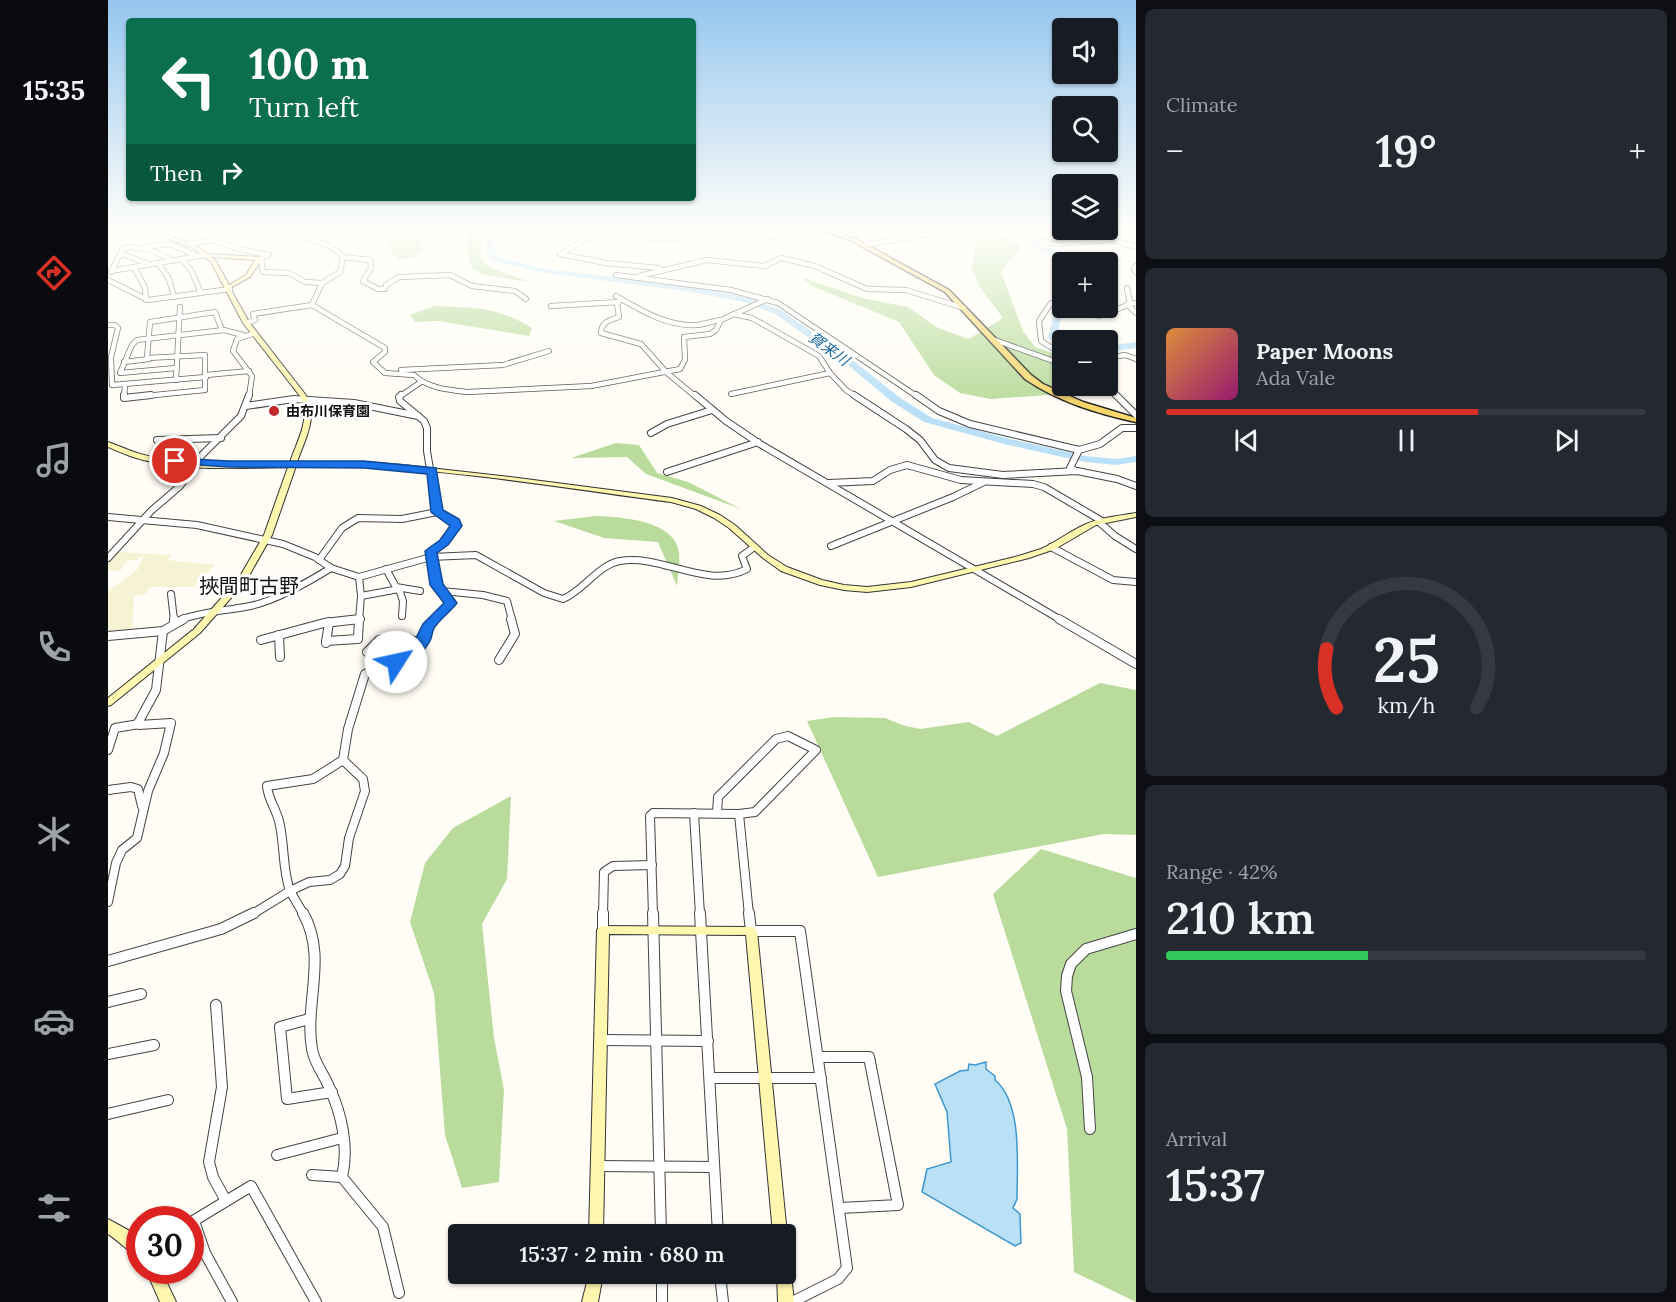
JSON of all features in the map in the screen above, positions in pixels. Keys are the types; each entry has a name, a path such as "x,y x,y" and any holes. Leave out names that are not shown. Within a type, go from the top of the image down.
{"main road":[{"path":"940,288 964,308 1028,377 1044,388 1081,406 1136,420"}],"street":[{"path":"108,703 159,664 216,611 243,579 266,540 309,418 307,402 246,323 229,288 146,300 124,288"},
{"path":"145,288 146,300"},
{"path":"171,288 174,297"},
{"path":"199,288 201,293"},
{"path":"312,305 320,288"},
{"path":"487,288 515,291 526,299"},
{"path":"712,288 768,299 801,317 947,415 970,424 1079,452"},
{"path":"864,288 906,290 964,308"},
{"path":"1127,288 1136,313"},
{"path":"616,296 656,316 698,325 721,321 768,299"},
{"path":"551,306 625,301"},
{"path":"617,303 619,317 606,322 600,332 606,336 641,344 666,372 712,410 758,442 1136,664"},
{"path":"1052,303 1039,321 1041,341 1052,348"},
{"path":"246,323 255,320 253,314 312,305 385,348 385,352 373,362 384,372 414,375 421,382 456,391 591,386 666,372 683,367 684,337 710,334 716,330 721,321"},
{"path":"176,380 180,307"},
{"path":"148,359 148,339 152,321 215,312 222,330"},
{"path":"734,314 752,318 815,353 823,360 830,373 852,394 894,420 920,440 935,460 949,468 1003,475 1077,471"},
{"path":"108,325 115,325 118,328 110,356 109,382 112,385 249,371"},
{"path":"176,368 120,373 136,341 222,330 230,330 243,336"},
{"path":"108,558 141,521 180,486 196,463 241,416 246,406 252,376 233,351 237,339 255,333"},
{"path":"992,339 1004,341 1052,361"},
{"path":"384,372 503,365 549,351"},
{"path":"124,362 205,355 206,376 205,390 126,398 123,397 125,385"},
{"path":"1118,356 1125,355 1136,358"},
{"path":"144,383 145,371"},
{"path":"730,394 830,373"},
{"path":"421,382 399,397 400,401 428,428 427,451 437,512"},
{"path":"1117,396 1123,405 1136,415"},
{"path":"246,406 294,399 307,402 347,403 418,416"},
{"path":"347,403 357,416"},
{"path":"651,433 667,424 712,410"},
{"path":"1136,428 1122,428 1100,444 1079,452 1070,465 1070,468 1077,471 1117,479 1136,486"},
{"path":"158,440 221,438"},
{"path":"667,472 758,442"},
{"path":"108,444 134,455 196,463 364,464 672,500 711,513 734,529 770,562 794,574 851,588 898,589 1052,547 1100,522 1136,514"},
{"path":"826,483 873,480 890,470 907,465 942,476 1033,484 1044,487 1100,522 1115,536 1136,549"},
{"path":"831,546 953,497 986,481"},
{"path":"319,560 342,528 358,518 402,519 437,512 454,522 456,526 444,543 433,549 431,557 437,585 450,603 428,627 422,643 410,656 365,674 348,729 343,760 313,779 267,786 268,796 279,821 284,873 290,891 313,938 313,993 309,1019 312,1052 332,1092 341,1122 346,1154 342,1177"},
{"path":"108,517 197,525 283,544 331,568 359,577 431,557 476,555 544,593 563,599 575,594 611,563 635,559 713,577 726,577 747,569 742,556 754,547"},
{"path":"1052,547 1113,580 1136,582"},
{"path":"108,636 163,631 174,623 195,614 261,603 310,581 331,568"},
{"path":"386,569 392,583 399,588 403,601 402,616"},
{"path":"329,622 326,643 358,639 361,596 359,577"},
{"path":"361,596 399,588 420,591"},
{"path":"442,591 483,595 507,601 515,634 499,660"},
{"path":"171,594 174,623"},
{"path":"261,640 329,622 360,619"},
{"path":"139,724 157,691 163,631"},
{"path":"279,635 280,657"},
{"path":"396,662 367,652 379,639 408,639 422,643"},
{"path":"108,750 116,728 139,724 171,723 164,753 143,809 136,838 122,850 116,863 108,902"},
{"path":"661,1224 650,816 653,813 739,814 755,812 816,750 788,736 776,739 718,797 717,813"},
{"path":"108,961 221,929 253,914 309,882 330,880 340,874 345,866 349,838 362,805 365,790 363,780 343,760"},
{"path":"108,790 131,787 138,789 143,809"},
{"path":"694,813 717,1224"},
{"path":"739,814 779,1224"},
{"path":"596,1224 603,872 613,866 652,865"},
{"path":"603,930 800,931 840,1208 846,1268 838,1279 792,1302"},
{"path":"1090,1129 1092,1114 1088,1079 1066,992 1065,977 1069,963 1081,951 1136,934"},
{"path":"108,1002 141,994"},
{"path":"216,1005 222,1087 209,1162 213,1177 226,1201"},
{"path":"309,1019 280,1027 287,1099 332,1092"},
{"path":"601,1040 708,1041"},
{"path":"108,1054 154,1046"},
{"path":"818,1057 869,1057 898,1205 840,1208"},
{"path":"710,1078 821,1078"},
{"path":"108,1114 168,1100"},
{"path":"277,1155 342,1138"},
{"path":"598,1166 713,1167"},
{"path":"312,1175 342,1177 383,1227 399,1293"},
{"path":"204,1215 251,1186 316,1302"},
{"path":"108,1226 126,1238"},
{"path":"204,1251 232,1302"},
{"path":"160,1284 168,1302"},
{"path":"590,1302 594,1284"},
{"path":"662,1284 662,1302"},
{"path":"721,1284 723,1302"},
{"path":"785,1284 786,1302"}],"shaded area":[{"path":"117,552 171,555 168,560 215,565 194,587 149,587 146,594 134,596 132,634 108,636 108,591 137,570 144,554 137,560 128,560 120,571 108,570 108,560"}],"green space":[{"path":"816,288 832,288 862,298 908,307 938,328 969,339 1003,318 980,288 1007,288 1023,331 1035,347 1052,353 1052,395 991,399 960,393 934,375 899,322"},
{"path":"435,306 474,308 496,312 532,328 529,336 438,321 415,322 410,315"},
{"path":"616,443 639,445 657,473 688,482 741,509 646,474 627,457 571,458"},
{"path":"596,516 645,522 668,533 676,542 679,553 677,586 658,542 604,538 554,521"},
{"path":"1100,683 1136,690 1136,835 1104,834 878,877 807,721 834,717 885,718 920,729 969,722 997,736"},
{"path":"511,796 507,879 482,924 494,1038 504,1090 499,1182 462,1188 445,1135 434,993 410,922 425,863 453,828"},
{"path":"1041,849 1136,878 1136,1302 1074,1272 1067,1129 993,894"}],"water":[{"path":"986,1062 986,1069 995,1076 995,1080 1004,1090 1010,1104 1017,1136 1017,1199 1013,1208 1020,1214 1021,1243 1015,1246 922,1192 927,1169 951,1162 947,1112 935,1084 960,1071 968,1070 969,1064"}],"waterway":[{"name":"賀来川","path":"682,288 746,300 778,312 852,364 895,399 928,420 1008,442 1085,459 1116,462 1136,459"},
{"path":"1056,330 1057,318"},
{"path":"1118,347 1136,345"}],"place":[{"name":"由布川保育園","path":"274,411"}],"district":[{"name":"挾間町古野","path":"249,586"}],"route":[{"path":"175,461 228,464 364,464 432,471 437,512 454,522 456,526 444,543 431,551 435,580 450,603 428,627 423,641 416,650 407,658 396,662"}]}
